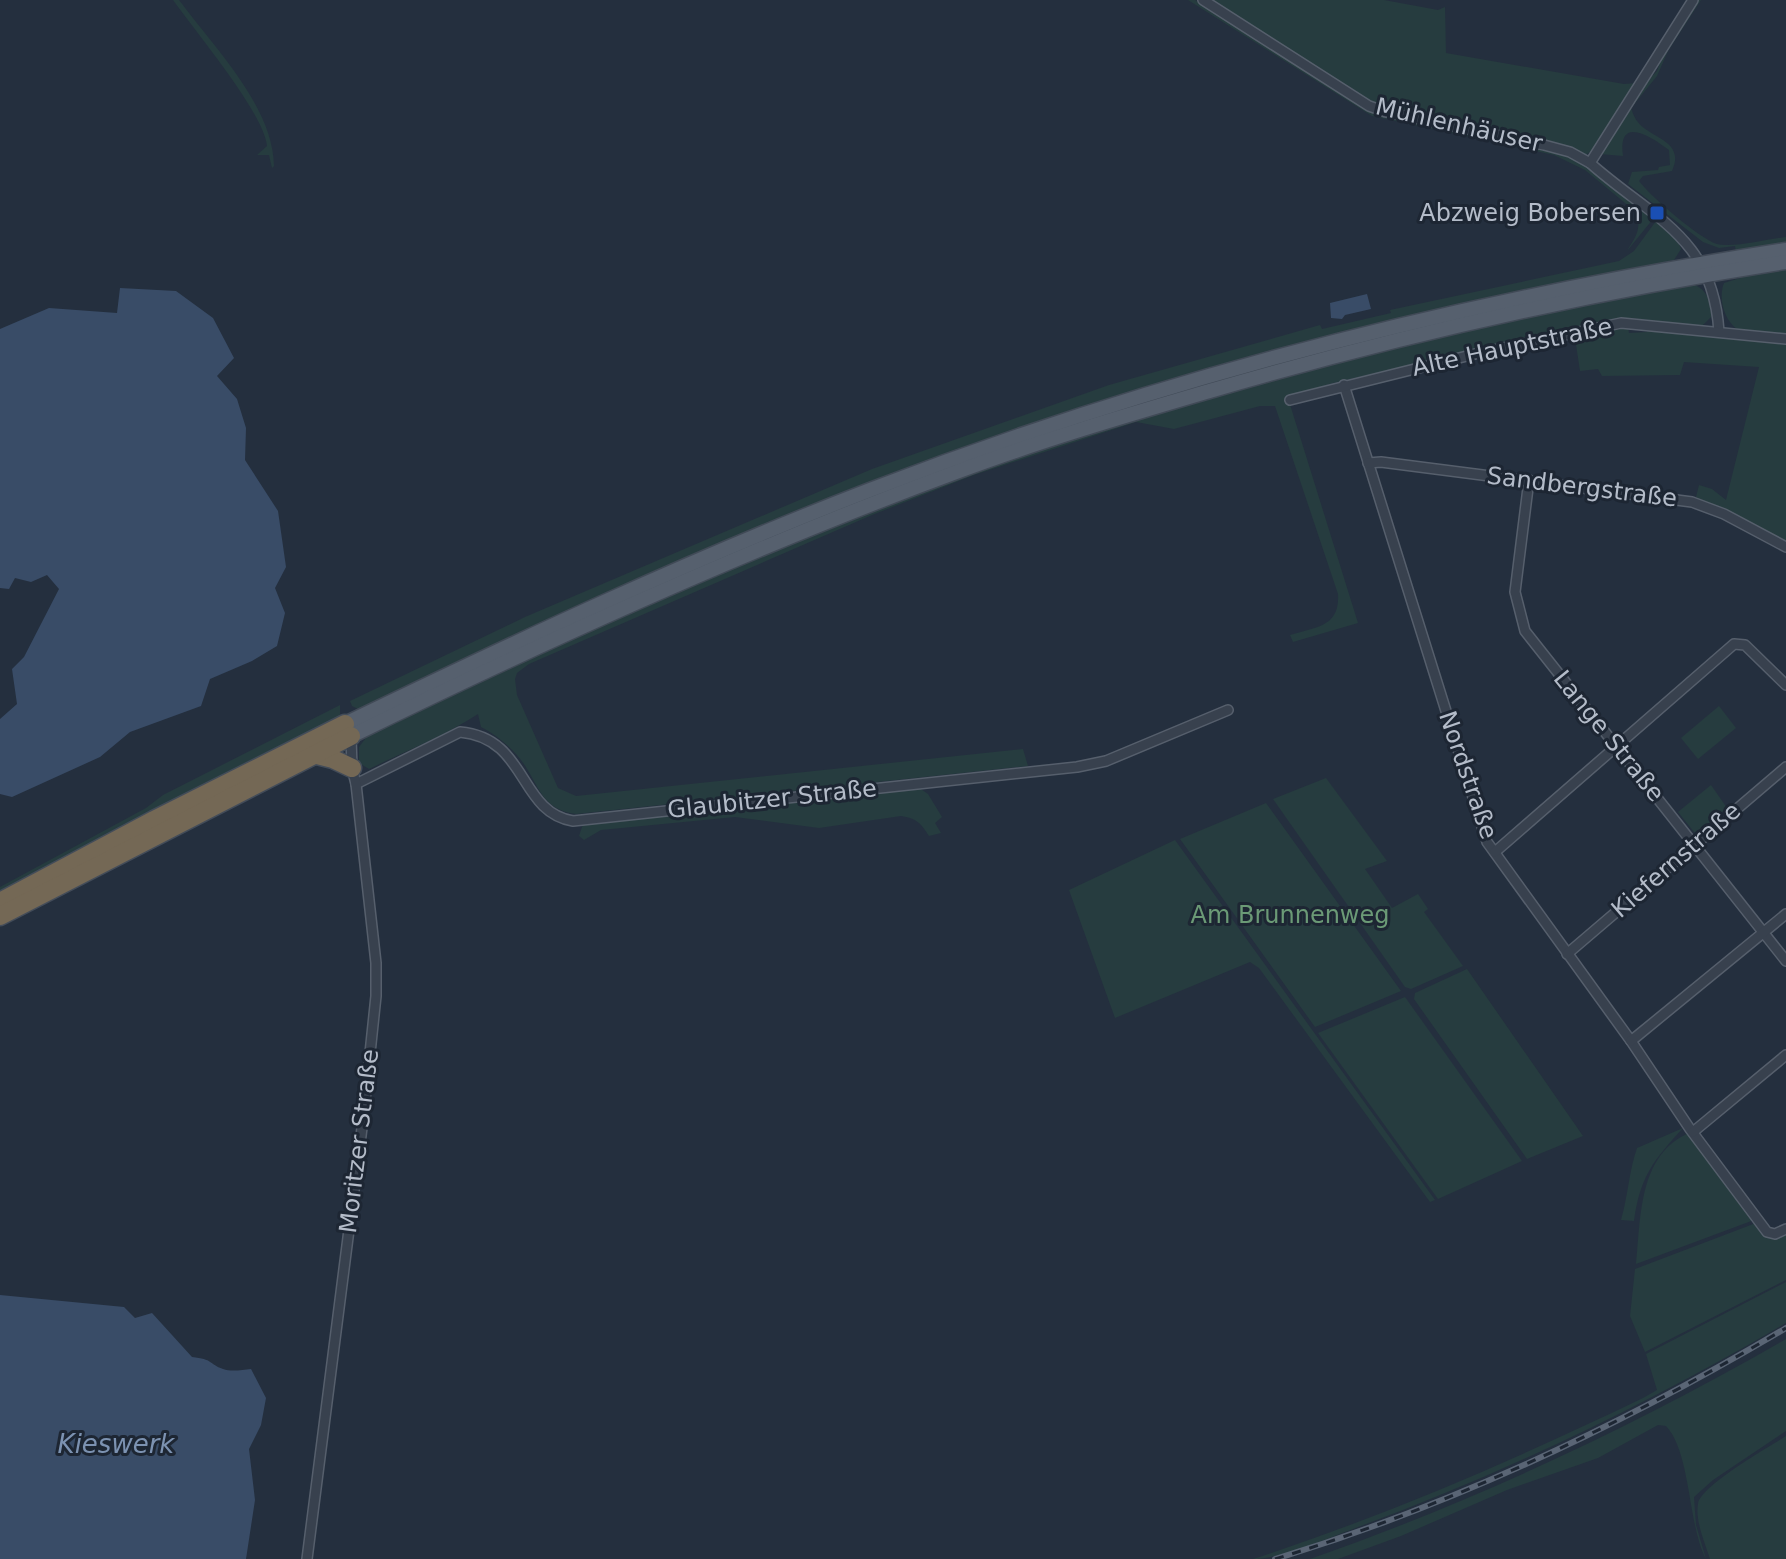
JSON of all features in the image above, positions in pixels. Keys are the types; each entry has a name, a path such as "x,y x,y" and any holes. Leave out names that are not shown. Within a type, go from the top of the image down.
{"highway":[{"path":"0,916 313,754 348,730"},
{"path":"0,902 168,813 348,730"},
{"path":"313,754 333,759 354,776"}],"main road":[{"path":"348,730 691,578 962,470 1113,419 1347,351 1786,250"},
{"path":"1705,269 1786,262"}],"street":[{"name":"Mühlenhäuser","path":"1203,0 1378,109 1570,152 1590,163 1684,239 1705,269"},
{"path":"1590,163 1693,0"},
{"path":"1705,269 1719,332"},
{"name":"Alte Hauptstraße","path":"1290,400 1611,324 1641,324 1786,339"},
{"name":"Nordstraße","path":"1344,385 1487,842 1693,1132 1771,1234 1786,1229"},
{"name":"Sandbergstraße","path":"1368,463 1381,462 1692,502 1724,514 1786,547"},
{"name":"Lange Straße","path":"1529,480 1515,592 1525,631 1786,961"},
{"path":"1495,852 1731,646 1737,643 1745,645 1786,685"},
{"name":"Glaubitzer Straße","path":"354,776 460,732 472,733 487,738 511,757 549,814 573,821 1077,767 1106,761 1228,710"},
{"name":"Moritzer Straße","path":"307,1559 376,996 376,963 348,730"},
{"name":"Kiefernstraße","path":"1567,954 1786,767"},
{"path":"1631,1041 1786,914"},
{"path":"1693,1132 1786,1055"}],"green space":[{"path":"173,0 179,0 253,100 271,144 272,168 269,155 257,155 267,146 254,113"},
{"path":"1188,0 1195,0 1359,105 1568,156 1653,219 1627,251 1638,228 1636,212 1585,170 1554,155 1372,116"},
{"path":"1210,0 1384,0 1438,10 1445,7 1446,53 1624,84 1637,83 1592,151 1585,155 1554,143 1369,101"},
{"path":"1697,0 1701,0 1668,51 1657,76 1631,108 1643,127 1671,146 1675,161 1672,171 1643,176 1639,181 1676,216 1717,244 1742,244 1786,237 1786,244 1736,251 1735,246 1719,248 1703,242 1628,184 1632,172 1658,170 1670,165 1669,150 1645,135 1630,132 1625,136 1623,156 1599,154 1646,82 1657,71 1663,54"},
{"path":"1656,221 1677,239 1681,249 1674,260 1426,312 1285,348 360,710 350,701 525,617 872,469 1109,385 1320,325 1322,329 1391,313 1390,310 1619,261 1634,251"},
{"path":"1786,268 1786,335 1737,329 1723,308 1724,283 1741,275"},
{"path":"1691,284 1701,288 1709,301 1711,317 1702,326 1631,318 1601,321 1333,383 1288,398 1358,623 1293,642 1290,635 1331,619 1338,605 1338,594 1275,406 1260,406 1174,429 1136,422 974,475 872,515 529,664 517,673 515,679 517,695 558,788 576,796 1023,749 1028,766 576,814 553,806 546,799 516,754 481,727 478,714 369,769 359,763 359,747 368,735 521,661 777,547 989,465 1148,413 1479,325"},
{"path":"1628,327 1629,333 1647,332 1648,329 1786,344 1786,542 1696,497 1699,485 1712,489 1726,500 1759,367 1684,362 1680,375 1602,376 1598,369 1580,371 1575,338"},
{"path":"340,705 336,723 0,896 0,887 146,808 163,795"},
{"path":"1719,706 1736,728 1698,759 1681,738"},
{"name":"Am Brunnenweg","path":"1326,778 1387,861 1365,869 1392,908 1418,894 1428,909 1424,912 1463,966 1411,989 1405,987 1273,799"},
{"path":"1711,785 1727,808 1699,833 1694,832 1678,812"},
{"path":"918,787 928,794 942,817 935,823 941,833 929,836 918,822 901,816 819,828 735,817 601,830 584,840 579,836 583,824"},
{"name":"Am Brunnenweg","path":"1266,803 1401,991 1315,1027 1180,839"},
{"path":"1175,840 1435,1200 1430,1202 1259,968 1250,962 1115,1018 1069,890"},
{"name":"Am Brunnenweg","path":"1467,969 1583,1136 1527,1159 1414,999 1415,993"},
{"name":"Am Brunnenweg","path":"1405,997 1522,1161 1438,1199 1318,1033"},
{"path":"1683,1128 1644,1180 1634,1221 1621,1220 1637,1148"},
{"path":"1689,1133 1754,1220 1636,1264 1642,1208 1651,1172 1672,1143"},
{"path":"1756,1223 1769,1237 1786,1233 1786,1280 1645,1352 1630,1316 1635,1269"},
{"path":"1786,1282 1786,1323 1682,1381 1576,1435 1468,1484 1306,1547 1253,1559 1451,1485 1643,1398 1657,1390 1646,1354"},
{"path":"1786,1339 1786,1431 1713,1480 1694,1497 1696,1525 1706,1559 1700,1545 1680,1453 1666,1426 1658,1425 1598,1458 1507,1490 1401,1536 1338,1559 1310,1559 1433,1512 1553,1460 1671,1402"},
{"path":"1786,1436 1786,1559 1710,1559 1698,1518 1698,1504 1702,1496 1722,1477"}],"water":[{"path":"120,288 176,291 213,318 234,358 217,376 237,399 246,428 245,460 278,511 286,567 275,588 285,613 277,646 252,661 210,679 201,706 130,732 100,757 12,797 0,794 0,719 17,704 12,669 24,657 59,589 47,575 31,582 15,578 9,589 0,588 0,329 49,308 117,313"},
{"path":"1367,294 1371,309 1345,315 1342,319 1331,318 1330,303"},
{"name":"Kieswerk","path":"0,1295 124,1307 135,1318 152,1313 192,1357 207,1360 226,1370 251,1369 266,1398 261,1425 249,1449 255,1500 246,1559 0,1559"}],"railway":[{"path":"1275,1559 1407,1513 1537,1459 1664,1397 1786,1328"}],"place":[{"name":"Abzweig Bobersen","path":"1657,213"}]}
